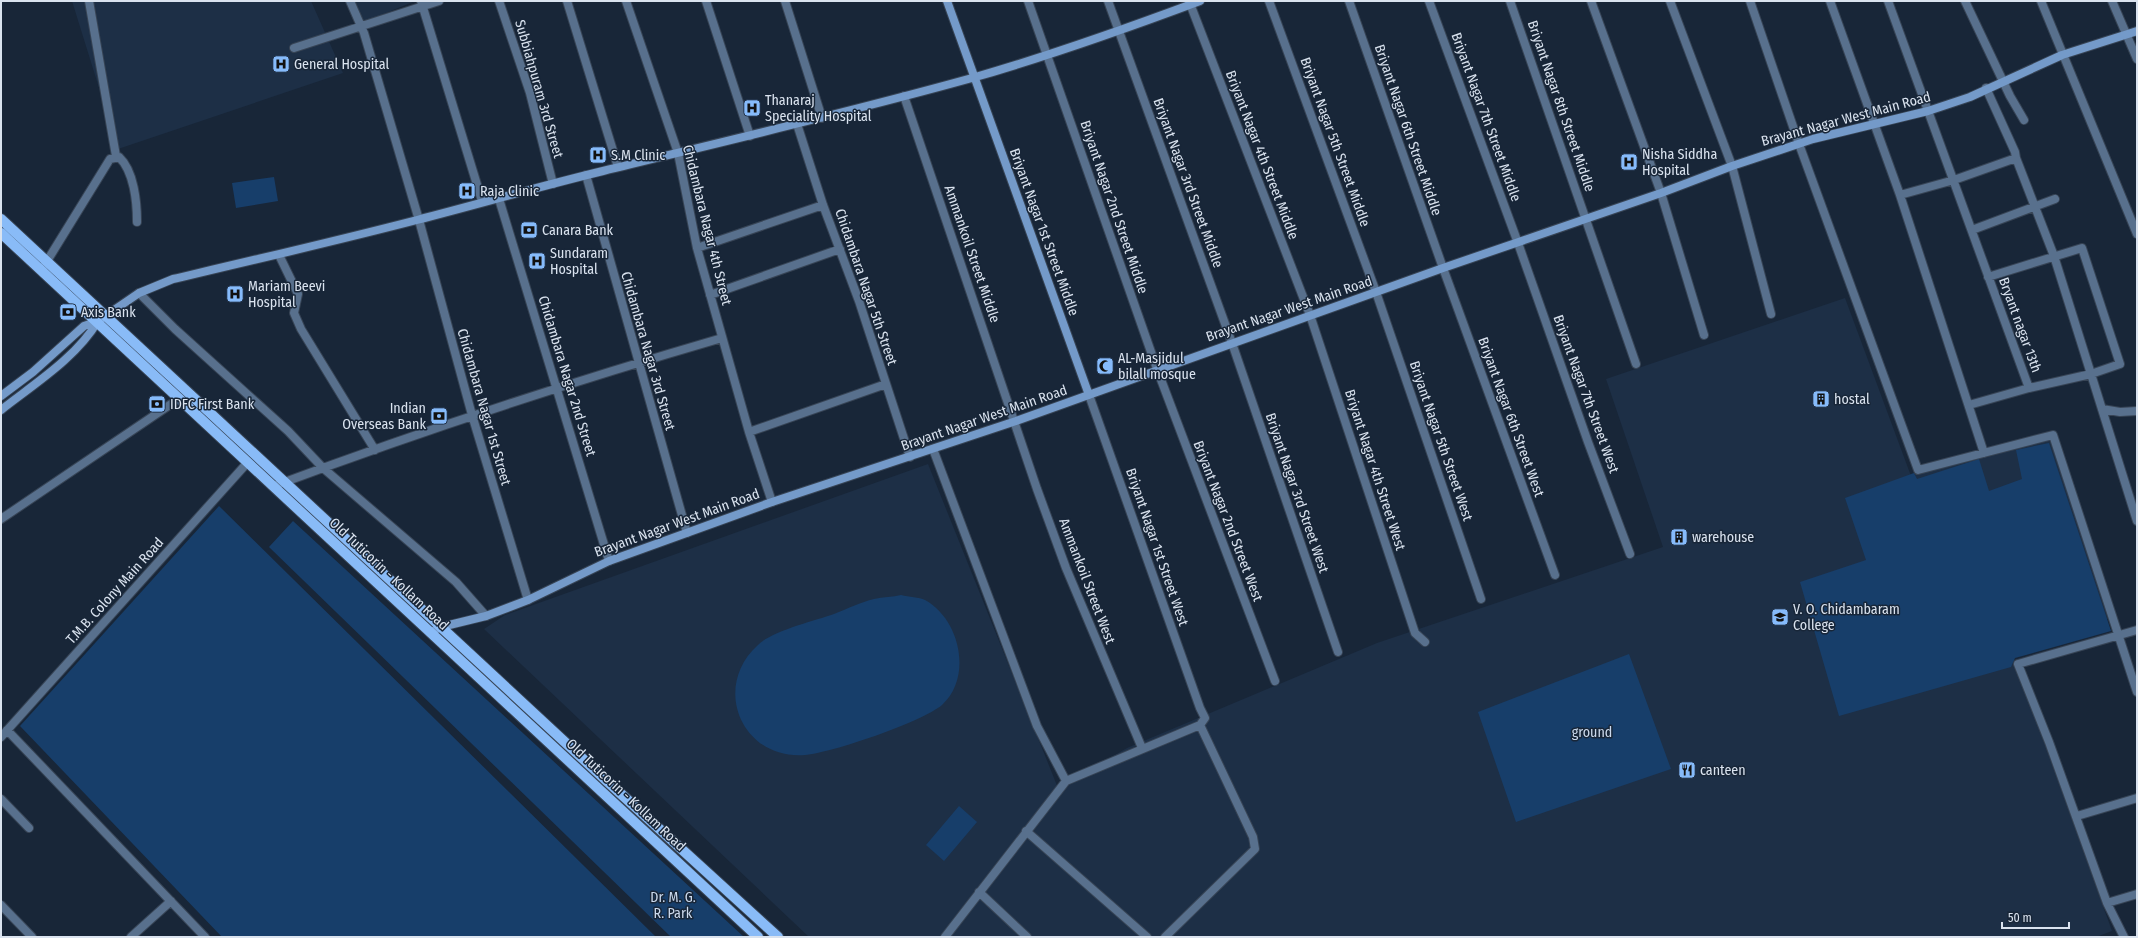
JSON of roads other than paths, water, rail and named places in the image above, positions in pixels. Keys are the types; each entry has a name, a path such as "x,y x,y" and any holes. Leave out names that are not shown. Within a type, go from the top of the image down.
{"main road":[{"path":"1,219 44,265"},
{"name":"Old Tuticorin - Kollam Road","path":"1,233 44,265 102,318 180,398 758,937"},
{"path":"102,318 286,482 441,627 778,937"}],"street":[{"path":"89,1 116,156 119,157 125,165 132,182 137,198 137,222"},
{"name":"Chidambara Nagar 1st Street","path":"350,1 361,26 419,220 472,415 528,600"},
{"path":"294,48 361,26 422,3 439,1"},
{"name":"Subbiahpuram 3rd Street","path":"499,1 530,93 553,184"},
{"path":"567,1 618,167"},
{"name":"Chidambara Nagar 4th Street","path":"626,1 678,153 697,248 749,432 772,502"},
{"path":"706,1 750,136"},
{"path":"785,1 822,118"},
{"name":"Briyant Nagar 1st Street Middle","path":"947,1 1089,395"},
{"name":"Briyant Nagar 2nd Street Middle","path":"1028,1 1157,369"},
{"name":"Briyant Nagar 3rd Street Middle","path":"1108,1 1232,343"},
{"path":"1,396 33,372 84,326 102,318 139,293 173,279 279,255 419,220 482,201 498,199 586,175 750,136 904,96 974,77 1119,31 1189,3 1200,1"},
{"name":"Briyant Nagar 5th Street Middle","path":"1269,1 1376,292"},
{"name":"Briyant Nagar 6th Street Middle","path":"1349,1 1443,268"},
{"name":"Briyant Nagar 7th Street Middle","path":"1429,1 1518,243"},
{"name":"Briyant Nagar 8th Street Middle","path":"1510,1 1636,364"},
{"path":"1591,1 1661,193 1704,335"},
{"path":"1670,1 1732,166 1771,314"},
{"path":"1750,1 1799,144 1918,470 2053,435 2137,692"},
{"path":"1830,1 1900,195 1984,453"},
{"name":"Bryant nagar 13th","path":"1888,1 2029,388 2092,374 2120,364 2082,248 2054,256"},
{"path":"1965,1 2010,96 2024,120"},
{"path":"2041,1 2137,234"},
{"path":"2112,1 2137,59"},
{"path":"422,3 482,201"},
{"name":"Briyant Nagar 4th Street Middle","path":"1189,3 1310,316"},
{"name":"Brayant Nagar West Main Road","path":"431,632 441,627 486,616 528,600 609,561 772,502 1016,421 1157,369 1661,193 1732,166 1799,144 1928,111 1970,97 1986,88 2004,82 2062,55 2137,31"},
{"path":"1986,88 2015,152 2054,256 2137,521"},
{"name":"Ammankoil Street Middle","path":"904,96 1016,421"},
{"name":"Chidambara Nagar 5th Street","path":"797,124 910,457"},
{"path":"44,265 98,175 110,159 116,156"},
{"path":"1900,195 1954,180 2016,158"},
{"name":"Chidambara Nagar 3rd Street","path":"586,175 687,533"},
{"name":"Chidambara Nagar 2nd Street","path":"498,199 609,561"},
{"path":"1972,230 2055,200"},
{"path":"697,248 824,205"},
{"name":"Briyant Nagar 7th Street West","path":"1518,243 1588,442 1630,554"},
{"path":"710,295 840,249"},
{"path":"279,255 298,294 294,313 301,328 375,450"},
{"path":"1988,276 2054,256"},
{"name":"Briyant Nagar 6th Street West","path":"1443,268 1556,575"},
{"name":"Briyant Nagar 5th Street West","path":"1376,292 1481,599"},
{"path":"139,293 175,329 288,431 323,468 456,582 486,616"},
{"name":"Briyant Nagar 4th Street West","path":"1310,316 1415,633 1425,642"},
{"path":"1,410 67,357 89,335 102,318"},
{"path":"274,486 472,415 722,338"},
{"name":"Briyant Nagar 3rd Street West","path":"1232,343 1338,652"},
{"name":"Briyant Nagar 2nd Street West","path":"1157,369 1275,681"},
{"path":"749,432 886,384"},
{"path":"1969,405 2029,388"},
{"name":"Briyant Nagar 1st Street West","path":"1089,395 1200,708 1205,718 1200,725"},
{"path":"1,519 180,398"},
{"path":"2102,409 2120,412 2137,411"},
{"name":"Ammankoil Street West","path":"1016,421 1037,488 1066,568 1142,748"},
{"path":"933,449 1037,726 1066,781"},
{"name":"T.M.B. Colony Main Road","path":"1,737 248,462"},
{"path":"2124,937 2107,903 2077,816 2018,664 2137,630"},
{"path":"945,937 1066,781 1200,725 1253,837 1255,849 1165,937"},
{"path":"7,730 205,937"},
{"path":"2077,816 2137,798"},
{"path":"1,799 29,828"},
{"path":"1026,831 1147,937"},
{"path":"979,892 1027,937"},
{"path":"2107,903 2137,894"},
{"path":"131,937 172,902"},
{"path":"1,905 32,937"}],"place":[{"name":"General Hospital","path":"281,64"},
{"name":"Thanaraj Speciality Hospital","path":"752,108"},
{"name":"S.M Clinic","path":"598,155"},
{"name":"Nisha Siddha Hospital","path":"1629,162"},
{"name":"Raja Clinic","path":"467,191"},
{"name":"Canara Bank","path":"529,230"},
{"name":"Sundaram Hospital","path":"537,261"},
{"name":"Mariam Beevi Hospital","path":"235,294"},
{"name":"Axis Bank","path":"68,312"},
{"name":"AL-Masjidul bilall mosque","path":"1105,366"},
{"name":"hostal","path":"1821,399"},
{"name":"IDFC First Bank","path":"157,404"},
{"name":"Indian Overseas Bank","path":"439,416"},
{"name":"warehouse","path":"1679,537"},
{"name":"V. O. Chidambaram College","path":"1780,617"},
{"name":"canteen","path":"1687,770"}],"park label":[{"name":"ground","path":"1592,732"},
{"name":"Dr. M. G. R. Park","path":"673,906"}]}
